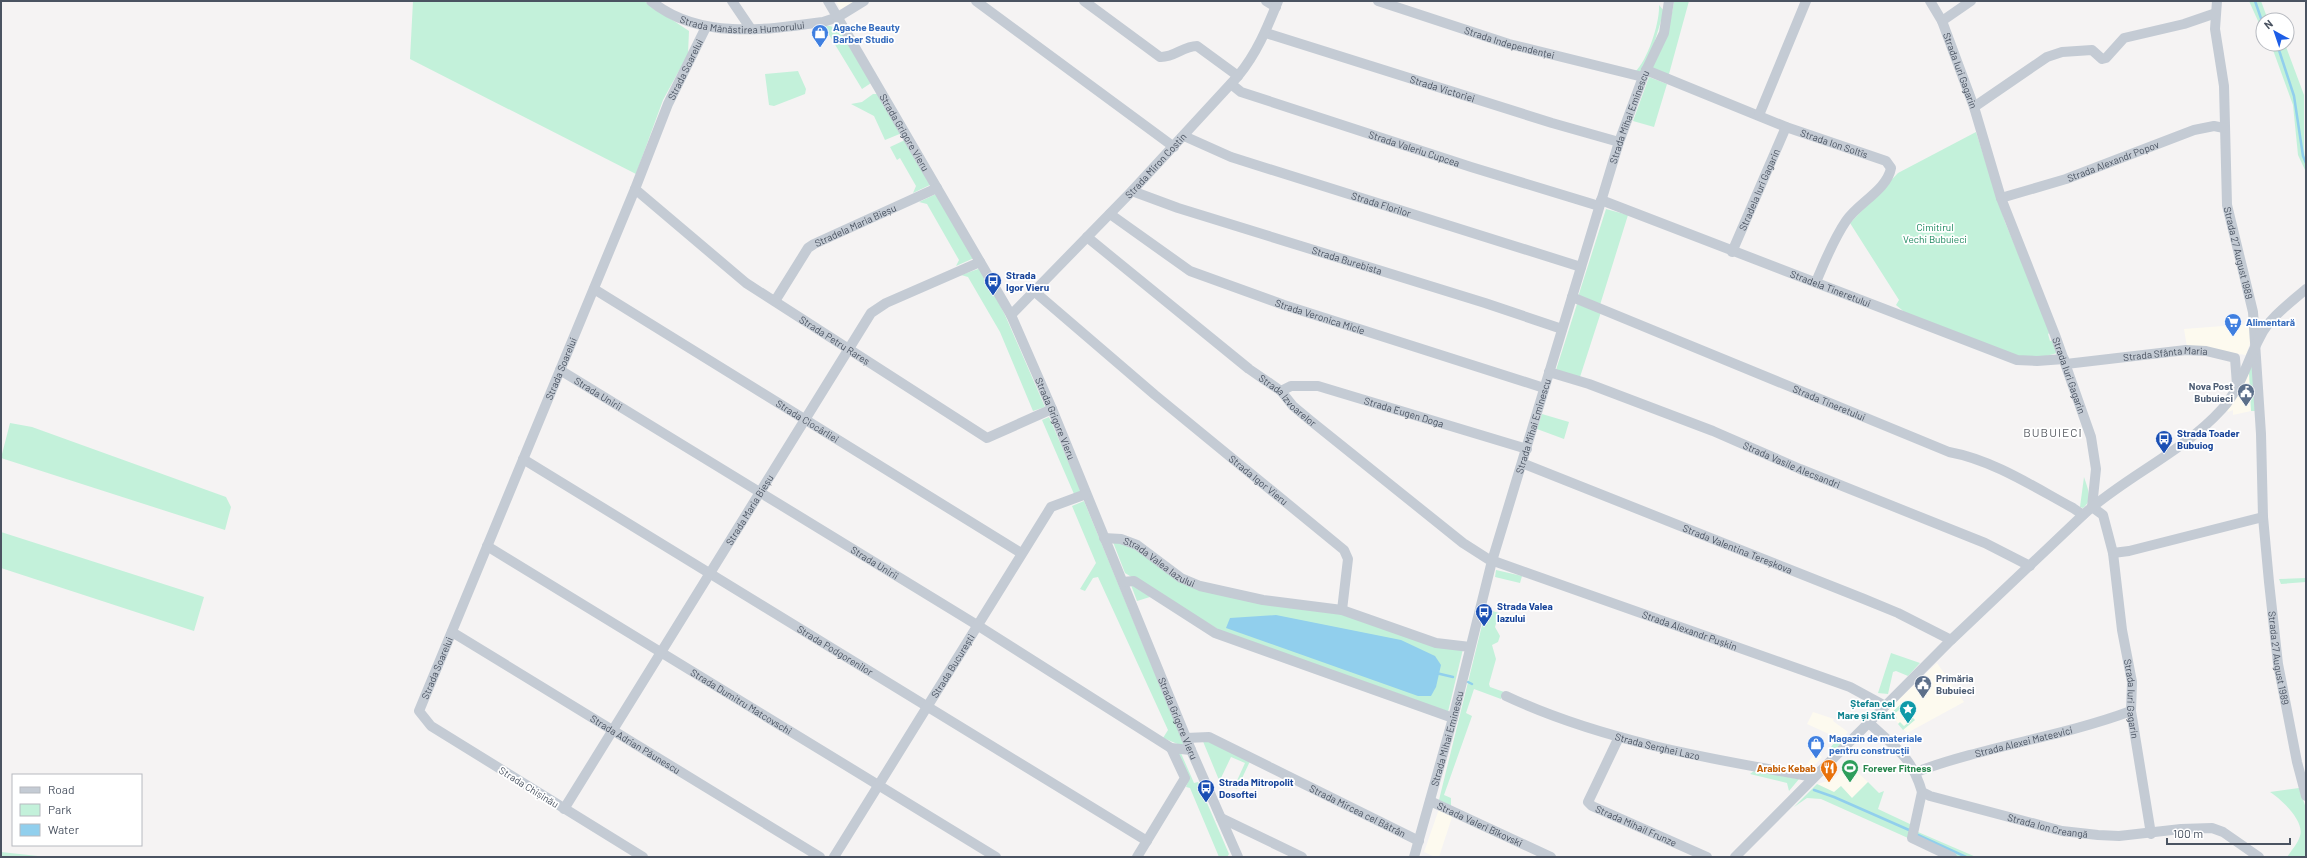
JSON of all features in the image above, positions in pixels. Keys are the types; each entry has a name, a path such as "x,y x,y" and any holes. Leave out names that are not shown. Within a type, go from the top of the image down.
{"street":[{"name":"Strada Mănăstirea Humorului","path":"651,1 672,14 706,27 726,30 810,24 838,17 864,1"},
{"path":"732,1 751,29"},
{"name":"Strada Grigore Vieru","path":"828,1 1011,315 1052,409 1186,738 1221,818 1234,855"},
{"path":"976,1 1174,147"},
{"name":"Strada Valeriu Cupcea","path":"1084,1 1160,57 1168,58 1189,46 1197,46 1235,80 1241,92 1334,123 1600,203"},
{"path":"1266,1 1277,4"},
{"name":"Strada Independenței","path":"1378,1 1509,44 1644,74"},
{"name":"Strada Mihai Eminescu","path":"1414,857 1453,718 1492,561 1619,142 1644,74 1664,33 1668,1"},
{"path":"1759,115 1806,1"},
{"name":"Strada Iuri Gagarin","path":"1930,1 1942,21 1974,107 2001,198 2065,362 2091,437 2096,469 2095,492 2092,507 2103,515 2113,553 2122,630 2132,682 2131,711 2150,834"},
{"path":"1942,21 1971,1"},
{"name":"Strada 27 August 1989","path":"2216,1 2215,29 2224,86 2224,128 2228,205 2250,293 2253,312 2258,373 2263,517 2278,664 2296,762 2306,796"},
{"name":"Strada Miron Costin","path":"1011,315 1035,292 1174,147 1235,80 1252,60 1266,34 1277,4"},
{"path":"1974,107 2047,57 2062,52 2092,50 2102,59 2106,58 2124,38 2184,24 2216,13"},
{"name":"Strada Soarelui","path":"419,711 594,289 668,104 706,27"},
{"name":"Strada Victoriei","path":"1266,34 1552,124 1619,142"},
{"name":"Strada Ion Soltîs","path":"1644,74 1759,115 1786,127 1869,154 1886,162 1890,168 1890,174 1847,220 1830,249 1816,282"},
{"name":"Strada Alexandr Popov","path":"2001,198 2066,179 2194,130 2214,126 2224,128"},
{"name":"Stradela Iuri Gagarin","path":"1732,252 1786,127"},
{"name":"Strada Florilor","path":"1184,136 1232,157 1580,267"},
{"name":"Stradela Maria Bieșu","path":"775,301 808,248 937,188"},
{"name":"Strada Petru Rareș","path":"635,189 746,283 848,347 987,438 1052,409"},
{"name":"Strada Burebista","path":"1132,191 1178,208 1485,302 1562,328"},
{"name":"Stradela Tineretului","path":"1600,203 1816,282 2018,360 2065,362"},
{"name":"Strada Veronica Micle","path":"1110,214 1190,271 1298,309 1544,388"},
{"name":"Strada Izvoarelor","path":"1087,237 1249,369 1281,391 1293,406 1463,543 1492,561"},
{"name":"Strada Maria Bieșu","path":"564,809 848,347 876,308 980,262"},
{"name":"Strada Ciocârliei","path":"594,289 1021,553"},
{"path":"1741,855 1814,777 1951,640 2083,515 2092,507 2185,442 2222,409 2237,387 2260,336 2270,323 2306,289"},
{"name":"Strada Igor Vieru","path":"1035,292 1155,395 1344,550 1348,559 1342,610"},
{"name":"Strada Tineretului","path":"1572,297 1949,452 1966,455 1987,464 2073,508 2083,515"},
{"name":"Strada Sfânta Maria","path":"2065,362 2186,350 2206,351 2235,358 2237,387"},
{"name":"Strada Unirii","path":"560,370 977,625 1171,748 1191,750"},
{"name":"Strada Vasile Alecsandri","path":"1549,372 1589,384 1713,431 1800,469 1984,543 2030,566"},
{"name":"Strada Eugen Doga","path":"1281,391 1291,386 1318,386 1527,449"},
{"name":"Strada Podgorenilor","path":"523,459 1147,841"},
{"name":"Strada Valentina Tereșkova","path":"1522,463 1695,530 1871,602 1951,640"},
{"name":"Strada București","path":"834,857 1050,506 1086,494"},
{"path":"2113,553 2129,551 2263,517"},
{"name":"Strada Valea Iazului","path":"1104,538 1121,539 1137,545 1181,578 1200,586 1262,600 1342,610 1436,643 1470,647"},
{"name":"Strada Dumitru Matcovschi","path":"487,546 996,857"},
{"name":"Strada Alexandr Pușkin","path":"1492,561 1850,687 1886,706"},
{"path":"1123,582 1134,581 1216,633 1453,718"},
{"name":"Strada Adrian Păunescu","path":"452,632 820,857"},
{"name":"Strada Serghei Lazo","path":"1506,696 1556,718 1619,737 1749,766 1814,777"},
{"name":"Strada Chișinău","path":"419,711 431,726 643,857"},
{"name":"Strada Alexei Mateevici","path":"1916,772 1966,757 2094,725 2131,711"},
{"path":"1869,723 1904,755 1916,772 1922,792 1912,838 1952,857"},
{"name":"Strada Mircea cel Bătrân","path":"1186,738 1209,737 1419,841"},
{"name":"Strada Mihail Frunze","path":"1619,737 1588,802 1592,806 1707,857"},
{"path":"1137,857 1185,778 1171,748"},
{"name":"Strada Ion Creangă","path":"1922,792 1930,796 2062,831 2119,836 2212,828 2223,832 2258,857"},
{"name":"Strada Valeri Bîkovski","path":"1430,801 1550,857"},
{"path":"1221,818 1302,857"}],"shaded area":[{"path":"836,1 857,1 841,10"},
{"path":"2249,324 2250,343 2246,355 2187,347 2184,329"},
{"path":"2249,372 2251,411 2233,415 2233,410 2228,412 2227,408"},
{"path":"1937,663 1964,702 1907,733 1887,711"},
{"path":"1813,712 1834,719 1833,721 1848,732 1842,740 1807,724"},
{"path":"1816,752 1822,757 1812,768 1804,768"},
{"path":"1848,764 1868,782 1852,798 1841,786 1834,792 1817,784 1832,780"},
{"path":"1439,809 1453,814 1439,857 1435,857 1424,852"}],"green space":[{"path":"413,1 644,1 689,31 688,54 663,100 636,174 410,59"},
{"path":"1674,1 1689,1 1669,74 1672,79 1651,67 1666,35 1671,19"},
{"path":"2249,1 2261,1 2265,12 2255,12 2255,14"},
{"path":"1659,5 1664,11 1653,47 1641,71 1635,72 1649,50 1658,21"},
{"path":"815,26 830,26 839,29 871,83 862,89 828,33 816,29"},
{"path":"2274,52 2288,52 2304,95 2304,149 2306,172 2298,155 2293,105"},
{"path":"798,71 806,89 805,94 774,106 769,105 765,74"},
{"path":"1649,77 1667,84 1654,127 1633,121"},
{"path":"873,94 879,94 902,133 885,140 874,116 851,104 862,102"},
{"name":"Cimitirul Vechi Bubuieci","path":"1976,132 2005,222 2051,332 2048,334 2050,341 2054,340 2057,353 2036,359 2020,358 1909,316 1896,305 1899,300 1850,223 1898,173"},
{"path":"905,140 930,185 913,193 916,186 900,158 897,160 890,147"},
{"path":"936,194 974,258 956,266 959,260 927,204 919,202"},
{"path":"1606,209 1628,215 1600,305 1578,297"},
{"path":"981,268 1005,315 1045,407 1033,411 1000,332 968,277 961,275"},
{"path":"1577,304 1601,312 1580,377 1556,370"},
{"path":"2252,365 2258,411 2251,411 2249,372"},
{"path":"1542,414 1569,422 1564,439 1537,429"},
{"path":"1049,417 1081,491 1074,494 1042,420"},
{"path":"10,423 32,427 226,497 231,507 225,530 1,458"},
{"path":"2084,477 2089,497 2083,508 2080,507"},
{"path":"1084,501 1184,744 1180,745 1163,738 1168,730 1098,577 1093,578 1085,591 1080,589 1096,563 1072,506"},
{"path":"1,532 204,597 194,631 1,568"},
{"path":"1113,542 1124,542 1176,578 1343,614 1463,649 1448,712 1221,631 1125,573"},
{"path":"1496,570 1522,576 1520,583 1495,577"},
{"path":"2306,578 2306,582 2281,584 2279,579"},
{"path":"1131,585 1137,585 1150,597 1137,601"},
{"path":"1486,609 1499,613 1495,627 1500,636 1498,642 1492,645 1496,659 1489,684 1490,687 1504,692 1501,699 1474,689 1466,713 1472,716 1444,795 1451,798 1451,807 1439,800"},
{"path":"1891,653 1920,663 1908,676 1896,671 1893,672 1888,694 1878,693"},
{"path":"1901,704 1903,707 1894,714 1897,718 1895,720 1890,714"},
{"path":"1911,716 1915,720 1903,730 1898,724 1900,722 1904,726 1910,721 1909,718"},
{"path":"1838,738 1845,741 1836,749 1831,747"},
{"path":"1202,739 1251,759 1237,789 1219,780","holes":["1231,757 1245,763 1235,785 1221,778"]},
{"path":"1175,751 1180,751 1194,783 1198,782 1229,854 1227,857 1219,857 1190,788 1186,787 1188,781"},
{"path":"1754,771 1799,779 1789,791 1787,783 1750,774"},
{"path":"1868,782 1879,793 1884,791 1878,809 1912,825 1908,838 1821,799 1807,798 1794,807 1817,784 1834,792 1841,786 1852,798"},
{"path":"2299,788 2306,808 2306,857 2287,857 2296,844 2301,830 2296,817 2286,805 2270,792"},
{"path":"1918,832 1976,857 1956,857 1916,838"},
{"path":"1,852 47,857 1,857"}],"water":[{"path":"1276,615 1401,640 1435,656 1441,665 1436,687 1431,696 1418,696 1226,628 1230,618"}],"waterway":[{"path":"2255,1 2259,12"},
{"path":"2280,52 2294,96 2303,156 2306,163"},
{"path":"1436,673 1453,677"},
{"path":"1468,682 1472,684"},
{"path":"1814,790 1834,797 1909,830"},
{"path":"1918,835 1966,857"}],"place":[{"name":"Agache Beauty Barber Studio","path":"820,48"},
{"name":"Strada Igor Vieru","path":"993,296"},
{"name":"Alimentară","path":"2233,337"},
{"name":"Nova Post Bubuieci","path":"2246,407"},
{"name":"Strada Toader Bubuiog","path":"2164,454"},
{"name":"Strada Valea Iazului","path":"1484,627"},
{"name":"Primăria Bubuieci","path":"1923,699"},
{"name":"Ștefan cel Mare și Sfânt","path":"1908,724"},
{"name":"Magazin de materiale pentru construcții","path":"1816,759"},
{"name":"Arabic Kebab","path":"1829,783"},
{"name":"Forever Fitness","path":"1850,783"},
{"name":"Strada Mitropolit Dosoftei","path":"1206,803"}],"district":[{"name":"BUBUIECI","path":"2053,433"}]}
